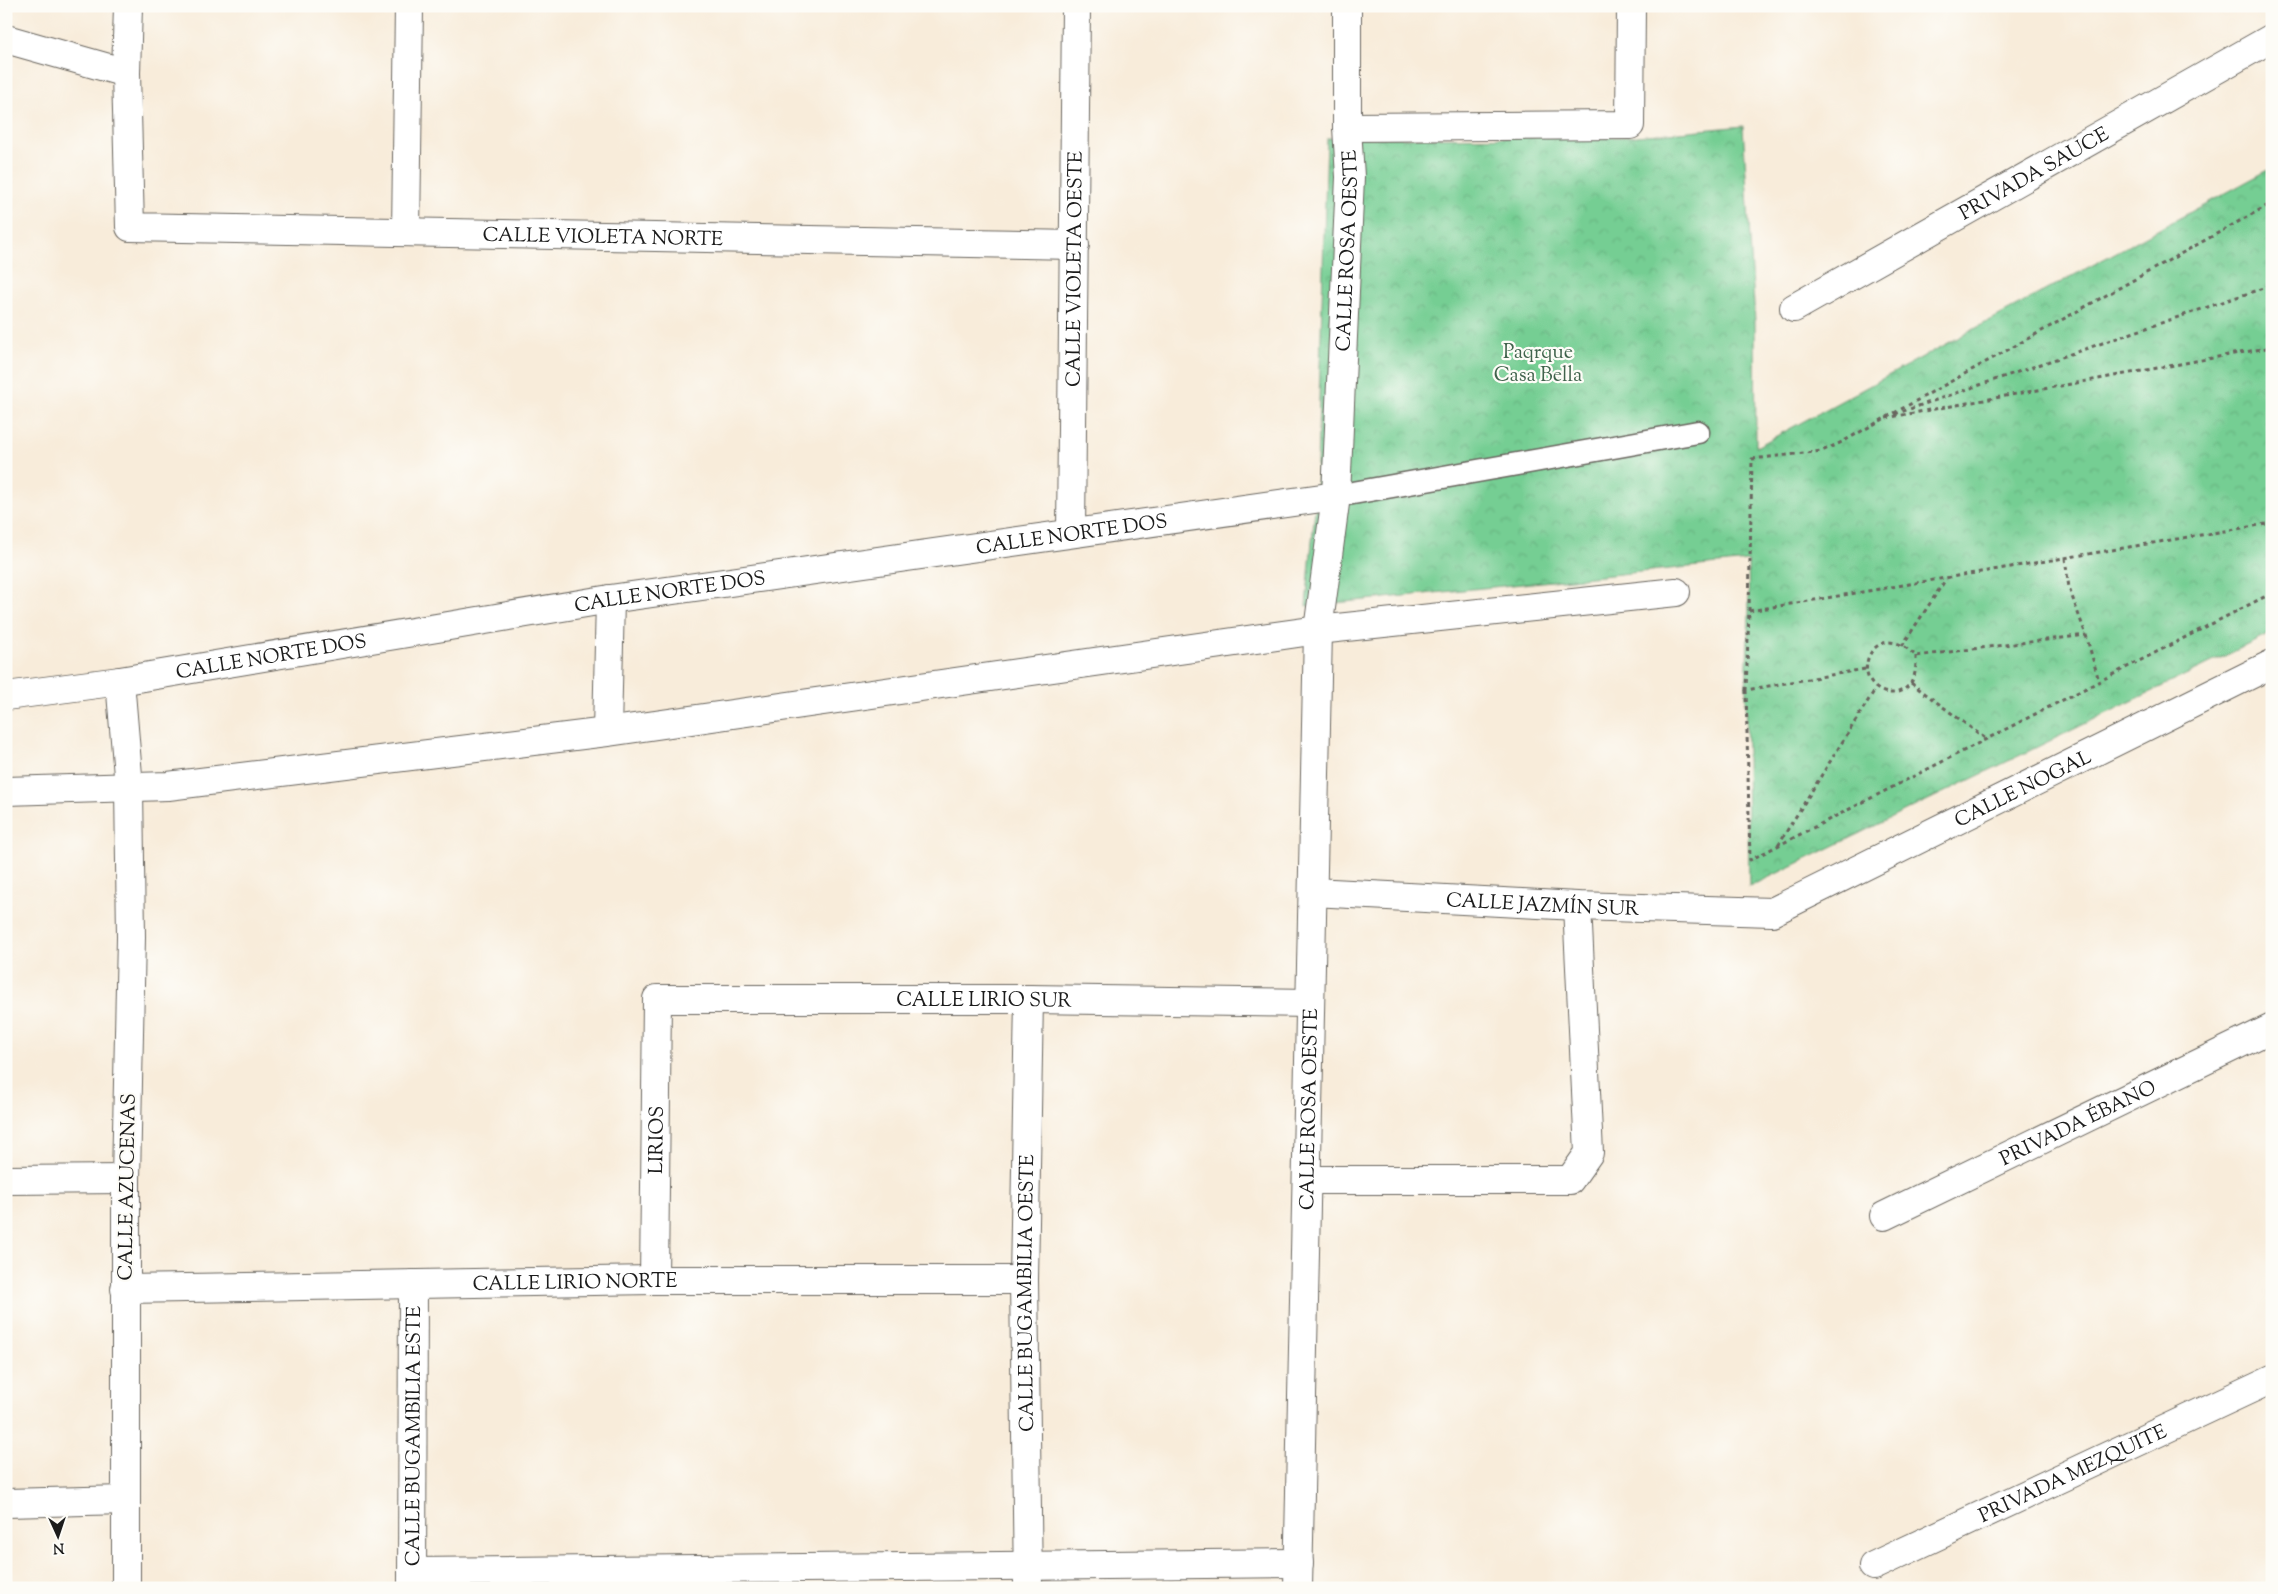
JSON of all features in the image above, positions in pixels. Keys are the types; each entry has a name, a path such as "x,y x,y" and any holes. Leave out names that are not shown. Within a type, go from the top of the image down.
{"street":[{"path":"6,39 126,73 128,6"},
{"path":"406,232 409,6"},
{"name":"CALLE VIOLETA OESTE","path":"1071,533 1076,6"},
{"name":"CALLE ROSA OESTE","path":"1298,1576 1318,630 1336,496 1350,177 1347,127 1347,6"},
{"path":"1347,127 1630,125 1631,6"},
{"name":"PRIVADA SAUCE","path":"1794,308 2272,38"},
{"name":"CALLE VIOLETA NORTE","path":"126,73 130,227 1075,245"},
{"name":"CALLE NORTE DOS","path":"6,696 120,681 610,598 1336,496"},
{"path":"6,792 168,786 607,732 1318,630 1676,592"},
{"path":"607,732 610,598"},
{"name":"CALLE NOGAL","path":"1772,912 2272,664"},
{"name":"CALLE AZUCENAS","path":"120,681 130,787 131,937 125,1289 124,1500 126,1588"},
{"name":"CALLE JAZMÍN SUR","path":"1313,892 1578,906 1772,912"},
{"path":"1307,1180 1570,1180 1589,1153 1578,906"},
{"name":"CALLE LIRIO SUR","path":"657,999 1028,999 1310,1002"},
{"name":"LIRIOS","path":"654,1280 657,999"},
{"name":"CALLE BUGAMBILIA OESTE","path":"1028,999 1024,1280 1028,1578"},
{"name":"PRIVADA ÉBANO","path":"1884,1216 2272,1028"},
{"path":"6,1180 126,1179"},
{"name":"CALLE LIRIO NORTE","path":"125,1289 654,1280 1024,1280"},
{"name":"CALLE BUGAMBILIA ESTE","path":"412,1580 413,1284"},
{"name":"PRIVADA MEZQUITE","path":"1873,1566 2272,1379"},
{"path":"6,1503 124,1500"},
{"path":"412,1580 1298,1576"}],"lane":[{"path":"1336,496 1698,432"}],"path":[{"path":"2272,203 1887,417 1875,420 2272,347"},
{"path":"2272,290 2271,285 1887,417 1822,451 1752,459 1746,690 1750,860 2272,593"},
{"path":"1749,611 2272,523"},
{"path":"2065,558 2068,588 2086,635 2099,681"},
{"path":"1902,646 1947,578"},
{"path":"1916,656 1916,671 1911,683 1897,693 1888,693 1876,688 1868,678 1866,669 1871,653 1885,643 1894,643 1902,646 1916,656 2086,635"},
{"path":"1746,690 1866,669"},
{"path":"1911,683 1987,739"},
{"path":"1777,846 1876,688"}],"green space":[{"name":"Paqrque Casa Bella","path":"1743,126 1755,321 1756,447 2272,168 2272,633 1749,887 1746,690 1749,611 1748,561 1306,606 1316,498 1327,138 1626,137"}]}
